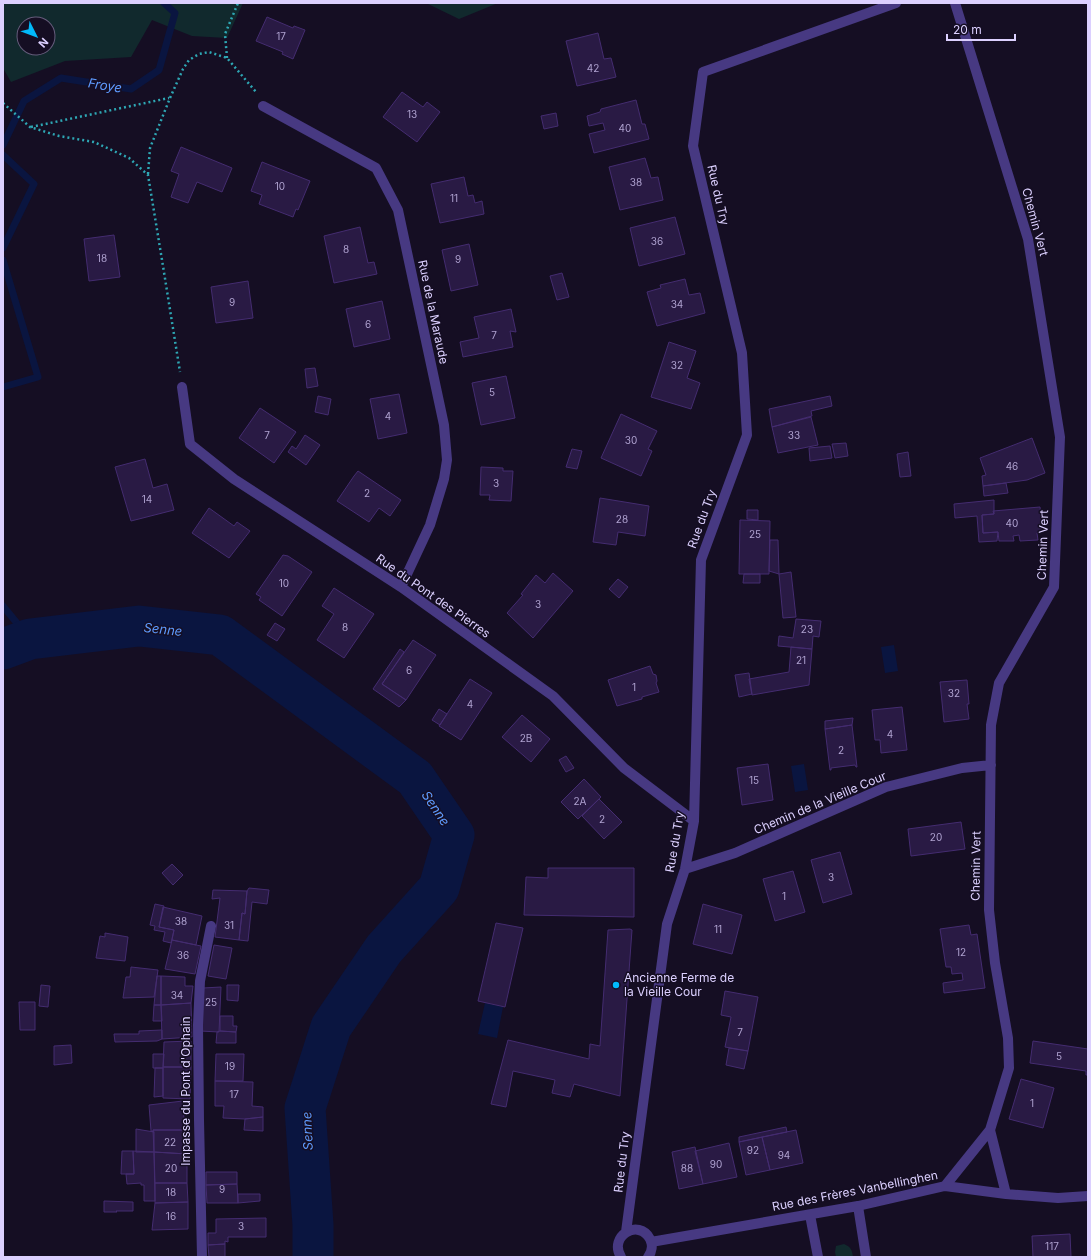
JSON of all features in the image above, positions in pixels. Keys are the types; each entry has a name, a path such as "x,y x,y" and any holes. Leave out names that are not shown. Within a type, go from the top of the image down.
{"street":[{"name":"Rue du Try","path":"626,1232 667,924 685,870 694,821 701,560 747,435 742,353 693,146 704,72 896,3"},
{"name":"Chemin Vert","path":"945,1186 990,1130 1009,1068 1008,1038 995,963 989,910 991,725 999,683 1054,587 1060,437 1028,239 955,3"},
{"name":"Rue de la Maraude","path":"263,106 376,168 398,210 444,424 447,460 444,479 430,525 401,588"},
{"name":"Rue du Pont des Pierres","path":"182,387 190,444 234,479 401,588 553,696 624,768 694,821"},
{"name":"Chemin de la Vieille Cour","path":"685,870 735,853 886,787 962,768 990,765"},
{"name":"Impasse du Pont d'Ophain","path":"202,1257 198,1025 200,981 211,926"},
{"path":"990,1130 1006,1194"},
{"name":"Rue des Frères Vanbellinghen","path":"651,1242 858,1206 945,1186 1006,1194 1058,1198 1088,1196"},
{"path":"858,1206 866,1257"},
{"path":"810,1215 818,1257"},
{"path":"622,1257 619,1252 619,1241 626,1232 635,1229 641,1231 649,1237 652,1250 648,1257"}],"path":[{"path":"227,58 225,34 238,3"},
{"path":"182,387 148,175 150,148 183,69 189,60 199,54 209,52 227,58 258,95 263,106"},
{"path":"30,127 170,98"},
{"path":"3,103 30,127 59,136 94,142 129,158 148,175"}],"green space":[{"path":"3,3 243,3 227,38 192,36 152,20 131,57 65,61 11,82 3,68"},
{"path":"426,3 498,3 459,19"},
{"path":"844,1244 851,1249 853,1257 836,1257 836,1246"}],"shaded area":[{"path":"894,645 898,671 885,673 881,647"},
{"path":"804,764 808,790 795,792 791,766"},
{"path":"485,1003 503,1007 497,1038 478,1034"}],"building":[{"path":"267,17 293,28 294,26 305,30 293,59 282,54 283,52 256,41"},
{"path":"598,33 604,59 611,58 616,77 577,86 566,41"},
{"path":"402,92 423,107 427,102 440,112 417,142 383,117"},
{"path":"636,100 642,124 645,124 649,139 594,153 589,134 605,130 603,123 589,126 587,116 600,112 601,109"},
{"path":"556,113 558,126 544,129 541,116"},
{"path":"181,147 232,168 222,192 197,182 188,203 171,197 179,174 171,171"},
{"path":"645,158 651,178 658,177 663,200 620,210 609,167"},
{"path":"262,162 310,181 298,210 296,209 293,217 259,204 262,195 251,191"},
{"path":"464,177 468,196 473,195 475,203 482,201 484,214 440,223 431,184"},
{"path":"675,217 685,254 639,266 630,228"},
{"path":"360,227 368,263 374,262 377,274 334,283 324,236"},
{"path":"114,235 120,277 89,281 84,239"},
{"path":"469,244 478,285 451,291 442,250"},
{"path":"562,273 569,297 557,300 550,276"},
{"path":"685,279 689,295 700,293 705,313 657,326 647,292 661,288 660,285"},
{"path":"248,281 253,318 216,323 211,287"},
{"path":"382,301 390,339 354,347 346,309"},
{"path":"511,309 516,332 510,331 513,347 463,357 460,342 479,338 474,317"},
{"path":"669,342 696,351 687,378 700,383 691,409 651,397"},
{"path":"315,368 318,386 307,388 305,369"},
{"path":"506,376 515,418 481,425 472,383"},
{"path":"399,394 407,433 378,439 370,399"},
{"path":"318,396 331,399 328,415 315,412"},
{"path":"830,396 832,406 811,411 812,416 772,427 769,409"},
{"path":"260,408 296,432 274,463 239,438"},
{"path":"621,414 657,431 648,449 652,451 641,476 601,458"},
{"path":"811,417 818,445 778,453 772,427"},
{"path":"305,435 320,445 306,465 288,452 292,446 296,449"},
{"path":"1032,438 1045,473 1027,480 983,486 982,476 986,475 980,458"},
{"path":"846,443 848,456 835,458 832,444"},
{"path":"830,446 832,458 810,461 809,448"},
{"path":"572,449 582,451 577,469 566,467"},
{"path":"908,452 911,476 900,477 897,454"},
{"path":"145,459 153,488 167,484 174,510 131,521 115,467"},
{"path":"481,467 503,468 503,471 513,471 511,501 489,500 490,495 480,495"},
{"path":"358,471 401,500 390,516 379,508 369,522 337,501"},
{"path":"1006,483 1008,493 984,496 983,486"},
{"path":"600,498 649,506 645,536 618,532 616,545 593,542"},
{"path":"994,500 994,514 982,515 983,533 998,532 997,541 979,542 977,516 955,518 954,504"},
{"path":"1040,507 1043,532 1037,533 1038,540 1020,541 1019,535 1013,536 1014,541 999,541 998,532 983,533 982,515 994,514 993,511"},
{"path":"209,508 234,526 237,522 250,531 229,558 192,533"},
{"path":"747,510 758,510 758,520 747,519"},
{"path":"740,520 770,521 769,574 739,574"},
{"path":"770,540 778,540 779,574 769,571"},
{"path":"283,555 288,556 312,572 282,616 259,600 261,597 256,594"},
{"path":"791,572 796,617 783,618 779,574"},
{"path":"553,573 573,591 533,638 507,613 523,595 521,594 536,575 545,583"},
{"path":"744,574 760,574 760,583 743,583"},
{"path":"618,579 628,587 619,598 609,589"},
{"path":"334,588 374,614 344,658 317,640 334,614 322,606"},
{"path":"796,619 821,621 819,637 813,636 812,649 778,646 779,636 793,638"},
{"path":"275,623 285,629 277,641 267,635"},
{"path":"413,640 436,655 406,700 382,684"},
{"path":"791,647 812,649 809,685 752,695 749,679 789,672"},
{"path":"400,649 404,652 382,684 406,700 399,707 373,689"},
{"path":"650,666 653,674 656,675 656,683 659,692 642,697 642,699 617,706 608,680"},
{"path":"749,673 752,694 739,697 735,675"},
{"path":"470,679 492,693 461,740 439,726"},
{"path":"967,680 969,704 967,704 969,719 944,722 940,682"},
{"path":"902,707 907,750 881,753 880,740 875,740 872,710"},
{"path":"439,709 447,714 440,725 432,720"},
{"path":"522,715 550,739 531,762 502,737"},
{"path":"853,718 852,725 825,729 825,721"},
{"path":"852,725 857,767 855,765 831,768 830,770 825,729"},
{"path":"566,756 574,768 566,772 559,760"},
{"path":"768,764 773,800 742,805 737,768"},
{"path":"584,779 601,797 578,819 561,802"},
{"path":"599,799 622,822 604,839 582,816"},
{"path":"961,822 965,849 911,856 908,829"},
{"path":"840,852 852,894 823,903 811,860"},
{"path":"172,864 183,875 173,885 162,873"},
{"path":"548,868 634,868 634,917 524,915 526,877 548,878"},
{"path":"793,871 805,912 775,921 763,879"},
{"path":"249,888 269,890 267,904 252,902 248,941 239,940 242,913 245,914 247,891"},
{"path":"213,890 247,891 245,914 242,913 239,940 215,937 220,898 212,899"},
{"path":"155,904 164,906 159,927 174,930 171,943 163,941 165,932 154,930 155,926 150,925"},
{"path":"703,904 742,915 732,954 693,944"},
{"path":"163,907 202,916 196,945 172,940 174,930 159,927"},
{"path":"496,923 523,928 505,1007 478,1001"},
{"path":"969,925 971,935 977,934 985,988 944,993 943,983 963,980 962,973 952,974 951,967 946,967 940,929"},
{"name":"Ancienne Ferme de la Vieille Cour","path":"608,930 632,930 620,1096 574,1084 570,1097 552,1093 555,1080 513,1071 506,1107 491,1104 508,1040 589,1059 590,1044 600,1046"},
{"path":"105,933 128,937 125,961 96,958 100,936 105,937"},
{"path":"172,940 201,946 195,974 165,969"},
{"path":"214,945 232,948 226,979 208,976"},
{"path":"131,967 158,970 154,997 123,998 126,977 130,977"},
{"path":"157,976 161,976 161,1005 154,1005"},
{"path":"161,976 185,977 185,986 193,986 191,1003 161,1005"},
{"path":"41,985 50,986 48,1007 39,1006"},
{"path":"227,985 239,985 238,1001 227,1000"},
{"path":"221,987 219,1032 200,1031 203,988"},
{"path":"725,991 758,997 748,1051 725,1047 731,1017 721,1015"},
{"path":"19,1002 35,1002 35,1030 20,1030"},
{"path":"191,1003 192,1037 162,1039 161,1005"},
{"path":"154,1005 161,1005 162,1021 153,1021"},
{"path":"220,1016 233,1016 233,1026 237,1026 236,1032 220,1031"},
{"path":"162,1030 162,1039 157,1041 115,1042 114,1034 139,1034 139,1031"},
{"path":"217,1032 236,1032 236,1043 216,1043"},
{"path":"191,1041 191,1067 163,1067 164,1042"},
{"path":"1033,1041 1088,1049 1088,1075 1086,1075 1086,1071 1030,1063"},
{"path":"71,1045 72,1063 54,1065 54,1046"},
{"path":"729,1048 748,1051 744,1069 726,1065"},
{"path":"153,1054 164,1054 163,1068 153,1068"},
{"path":"216,1054 244,1054 243,1081 215,1081"},
{"path":"163,1067 191,1067 190,1099 163,1098"},
{"path":"155,1068 163,1068 163,1096 154,1097"},
{"path":"1021,1079 1054,1088 1043,1128 1009,1119"},
{"path":"215,1081 253,1082 252,1106 263,1107 263,1117 245,1119 223,1118 224,1106 215,1106"},
{"path":"183,1101 186,1130 151,1131 149,1105"},
{"path":"263,1117 263,1131 244,1130 245,1119"},
{"path":"786,1127 787,1132 739,1142 739,1137"},
{"path":"136,1129 154,1132 154,1152 136,1152"},
{"path":"153,1130 186,1130 187,1154 154,1152"},
{"path":"796,1130 803,1163 770,1170 762,1137"},
{"path":"762,1137 770,1170 746,1175 739,1142"},
{"path":"729,1143 737,1177 703,1184 695,1151"},
{"path":"695,1147 703,1184 679,1189 672,1152"},
{"path":"122,1151 133,1151 134,1174 121,1174"},
{"path":"133,1151 154,1152 155,1201 144,1201 144,1185 141,1185 141,1183 127,1184 126,1174 134,1174"},
{"path":"154,1152 187,1154 187,1183 155,1183"},
{"path":"206,1172 237,1172 237,1184 206,1185"},
{"path":"155,1183 187,1183 188,1202 155,1203"},
{"path":"237,1184 238,1203 207,1203 206,1185"},
{"path":"238,1194 260,1194 260,1201 238,1203"},
{"path":"104,1201 133,1202 133,1211 104,1212"},
{"path":"188,1202 188,1229 152,1230 155,1203"},
{"path":"266,1218 266,1237 228,1237 228,1242 225,1241 225,1244 208,1245 208,1233 216,1233 216,1219"},
{"path":"1070,1234 1071,1257 1033,1257 1032,1236"},
{"path":"225,1244 225,1257 209,1257 208,1245"}],"waterway":[{"name":"Froye","path":"3,145 24,101 61,78 131,89 159,70 175,13 164,3"},
{"name":"Froye","path":"3,155 34,184 3,248"},
{"name":"Froye","path":"3,260 38,377 3,387"},
{"name":"Froye","path":"3,606 30,639"},
{"name":"Senne","path":"3,649 30,639 139,626 220,635 415,778 454,835 439,888 384,949 331,1027 305,1108 313,1225 313,1257"}],"place":[{"name":"Ancienne Ferme de la Vieille Cour","path":"616,985"}]}
